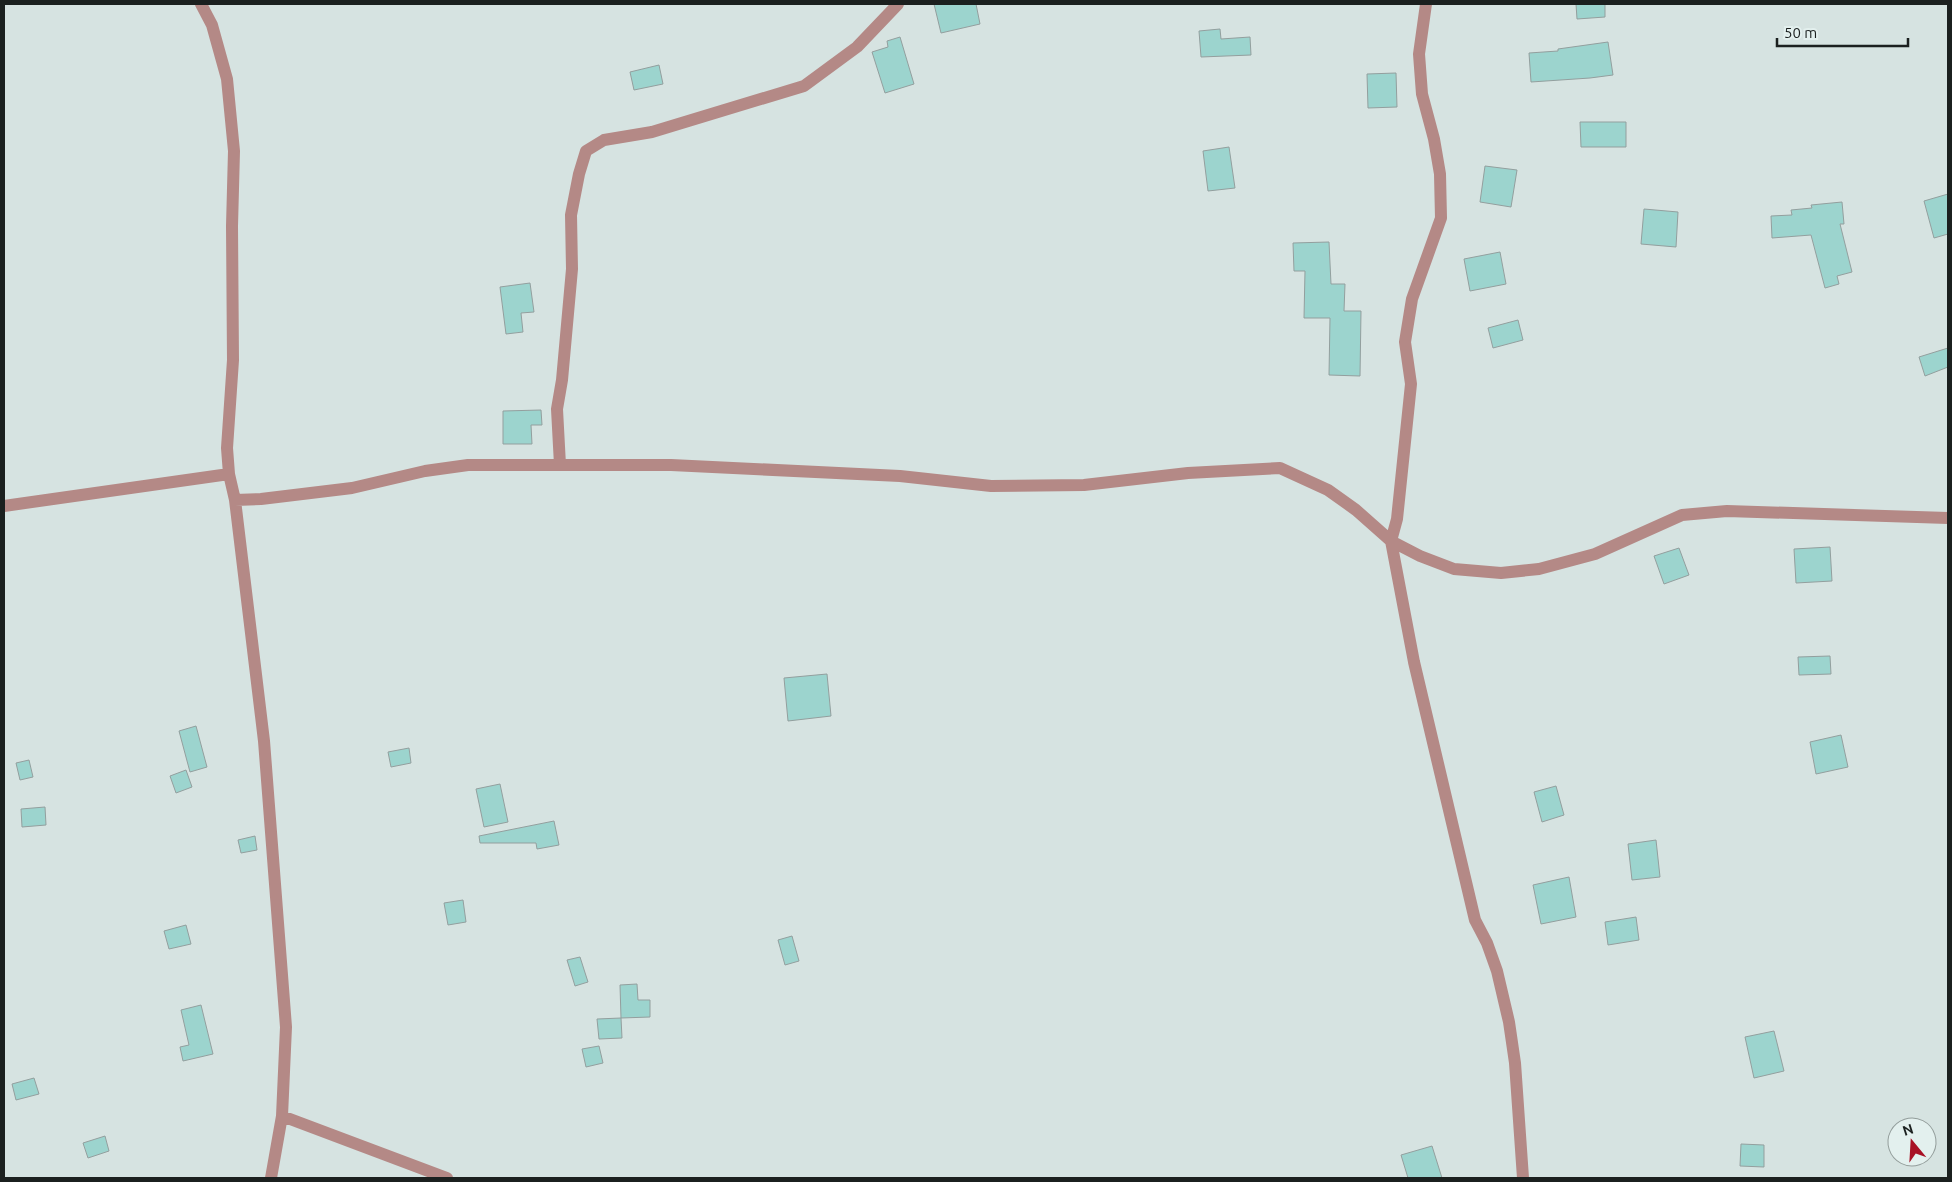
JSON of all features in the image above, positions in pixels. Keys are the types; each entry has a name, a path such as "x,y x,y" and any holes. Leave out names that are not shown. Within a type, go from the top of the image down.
{"street":[{"path":"201,4 212,25 227,79 234,152 232,226 233,360 227,448 264,741 286,1027 282,1116 271,1178"},
{"path":"560,465 558,410 572,269 571,215 579,174 586,151 604,140 652,132 804,86 857,47 898,4"},
{"path":"1426,4 1419,54 1422,94 1434,139 1440,174 1442,218 1412,299 1405,342 1411,384 1397,519 1391,541 1414,662 1475,920 1487,943 1497,971 1509,1022 1515,1063 1523,1178"},
{"path":"235,500 261,499 352,488 425,471 468,465 670,465 900,476 991,486 1084,485 1188,473 1280,468 1328,490 1356,510 1391,541 1420,556 1454,569 1501,573 1539,569 1595,554 1682,514 1727,511 1948,518"},
{"path":"4,506 229,474"},
{"path":"282,1116 447,1178"}],"building":[{"path":"934,4 976,4 980,24 941,33"},
{"path":"1576,4 1605,4 1605,17 1577,19"},
{"path":"1220,29 1221,39 1250,37 1251,55 1201,57 1199,31"},
{"path":"900,37 914,84 885,93 872,52 888,47 887,41"},
{"path":"1608,42 1613,75 1531,82 1529,53 1558,51 1558,49"},
{"path":"659,65 663,84 634,90 630,72"},
{"path":"1396,73 1397,107 1368,108 1367,74"},
{"path":"1580,122 1626,122 1626,147 1581,147"},
{"path":"1229,147 1235,188 1208,191 1203,151"},
{"path":"1485,166 1517,170 1511,207 1480,202"},
{"path":"1948,194 1948,234 1934,238 1924,201"},
{"path":"1842,202 1844,224 1840,224 1852,272 1837,276 1839,284 1825,288 1811,235 1772,238 1771,216 1792,215 1791,210 1812,208 1811,205"},
{"path":"1644,209 1678,212 1676,247 1641,244"},
{"path":"1329,242 1331,284 1345,284 1344,311 1361,311 1360,376 1329,375 1330,318 1304,318 1305,271 1294,271 1293,243"},
{"path":"1500,252 1506,284 1470,291 1464,259"},
{"path":"530,283 534,312 521,313 523,332 506,334 500,287"},
{"path":"1518,320 1523,340 1493,348 1488,328"},
{"path":"1948,348 1948,367 1925,376 1919,357"},
{"path":"541,410 542,425 531,425 532,444 503,444 503,411"},
{"path":"1830,547 1832,581 1796,583 1794,549"},
{"path":"1679,548 1689,575 1664,584 1654,556"},
{"path":"1830,656 1831,674 1799,675 1798,657"},
{"path":"827,674 831,716 788,721 784,678"},
{"path":"196,726 207,767 190,772 179,731"},
{"path":"1841,735 1848,767 1816,774 1810,742"},
{"path":"409,748 411,763 391,767 388,752"},
{"path":"29,760 33,777 20,780 16,763"},
{"path":"186,770 192,787 176,793 170,776"},
{"path":"500,784 508,822 484,827 476,789"},
{"path":"1556,786 1564,815 1542,822 1534,792"},
{"path":"45,807 46,825 22,827 21,809"},
{"path":"554,821 559,845 537,849 536,843 480,843 479,836"},
{"path":"255,836 257,850 241,853 238,840"},
{"path":"1656,840 1660,877 1632,880 1628,844"},
{"path":"1569,877 1576,917 1541,924 1533,885"},
{"path":"463,900 466,922 448,925 444,903"},
{"path":"1636,917 1639,940 1608,945 1605,922"},
{"path":"186,925 191,944 169,949 164,931"},
{"path":"792,936 799,961 785,965 778,940"},
{"path":"580,957 588,982 575,986 567,960"},
{"path":"637,984 638,1000 650,1000 650,1017 621,1018 620,985"},
{"path":"201,1005 213,1054 183,1061 180,1047 189,1045 181,1010"},
{"path":"621,1018 622,1038 599,1039 597,1019"},
{"path":"1774,1031 1784,1071 1754,1078 1745,1037"},
{"path":"599,1046 603,1063 586,1067 582,1049"},
{"path":"34,1078 39,1094 16,1100 12,1084"},
{"path":"105,1136 109,1151 88,1158 83,1143"},
{"path":"1741,1144 1764,1145 1764,1167 1740,1166"},
{"path":"1432,1146 1442,1178 1408,1178 1401,1155"}]}
